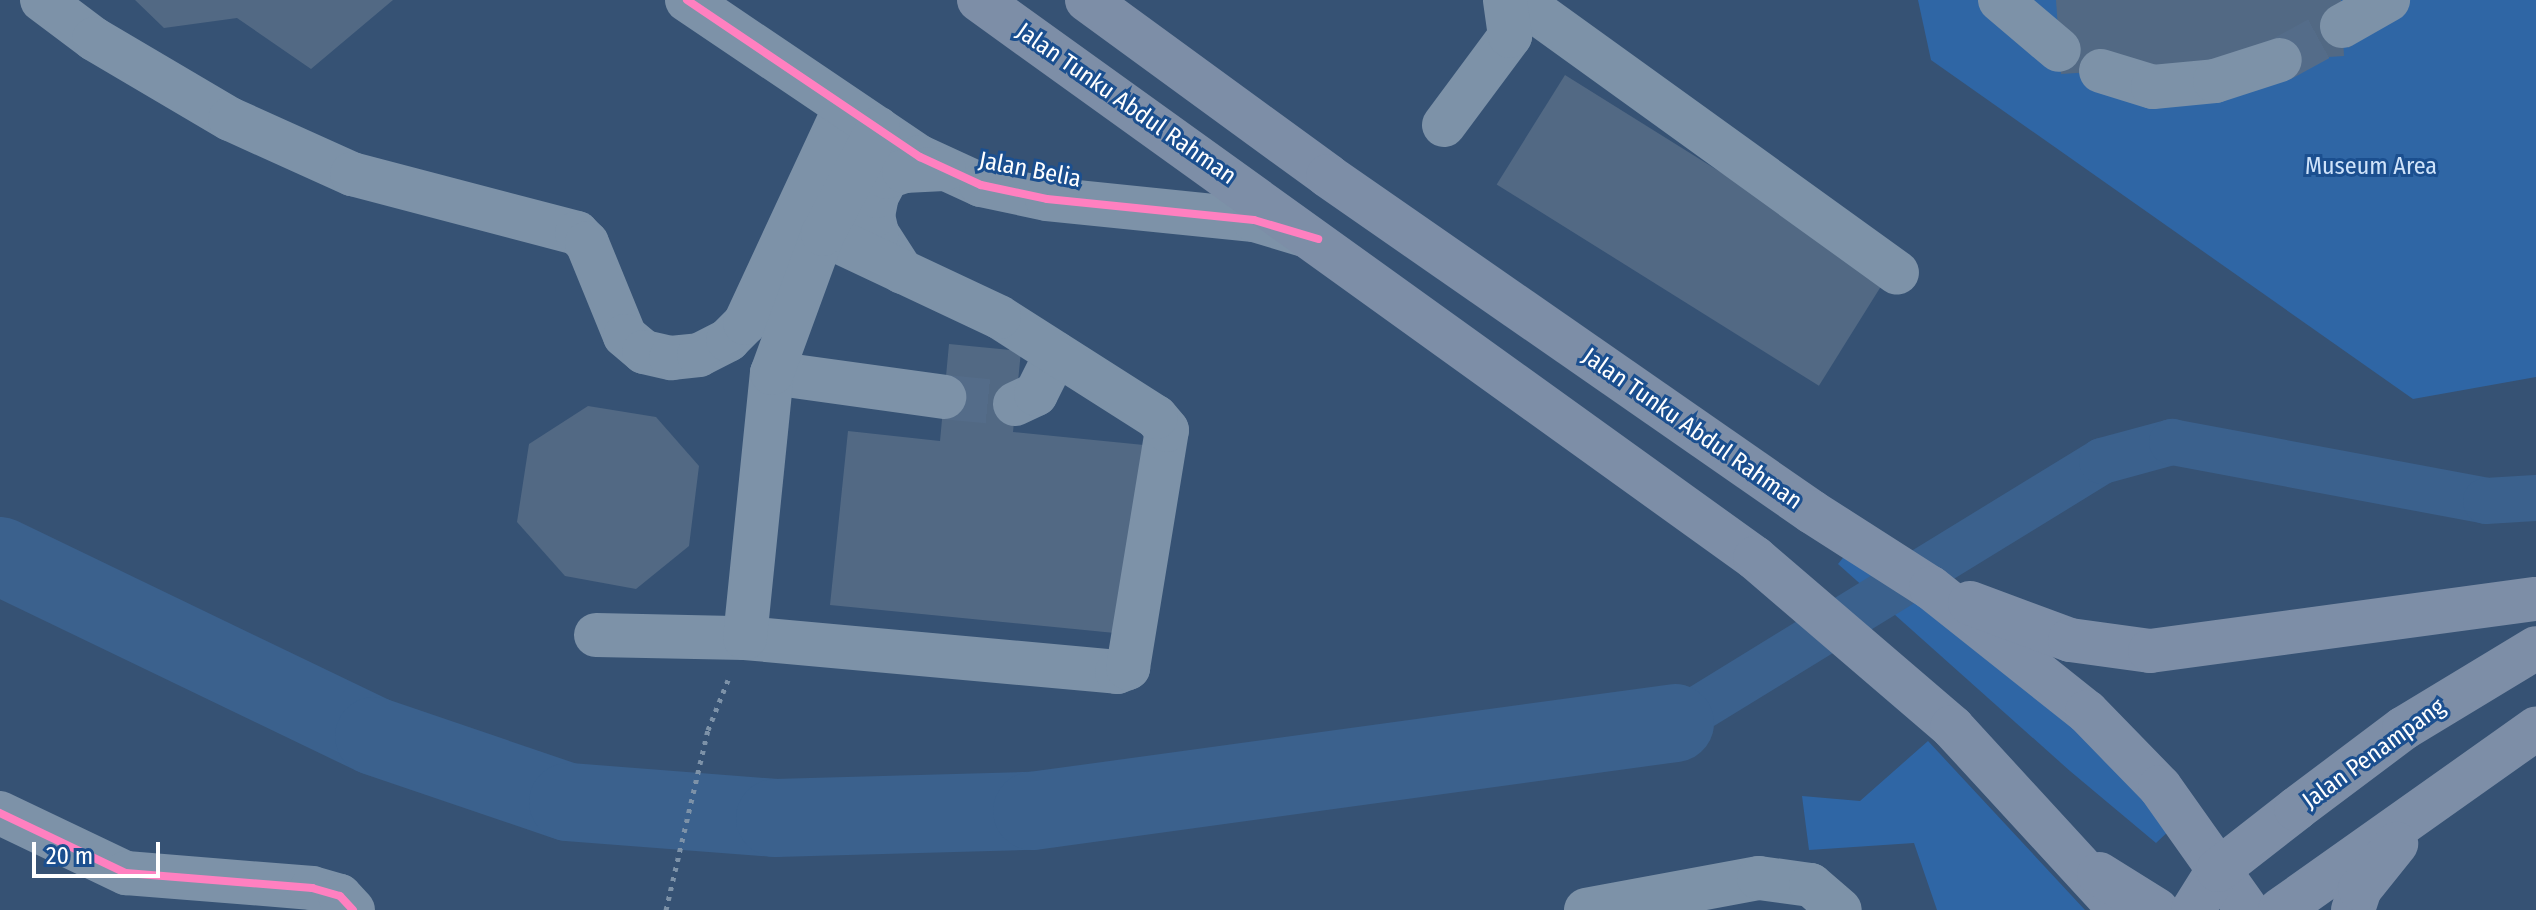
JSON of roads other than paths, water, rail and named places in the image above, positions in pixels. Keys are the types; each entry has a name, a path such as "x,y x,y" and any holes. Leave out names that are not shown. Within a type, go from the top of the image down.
{"main road":[{"name":"Jalan Tunku Abdul Rahman","path":"979,0 1318,239 1755,558 1952,727 2120,910"},
{"name":"Jalan Tunku Abdul Rahman","path":"1087,0 1341,186 1812,512 2026,644"},
{"path":"2026,644 2150,651 2536,599"},
{"path":"2026,644 2160,787 2247,910"},
{"name":"Jalan Penampang","path":"2218,870 2404,728 2536,648"},
{"path":"2280,910 2536,729"},
{"path":"2353,910 2360,889 2427,804"},
{"path":"2070,854 2157,910"},
{"path":"2193,910 2218,870"}],"street":[{"path":"42,0 94,39 230,119 352,174 577,233 587,243 625,336 644,352 671,358 699,355 745,323 862,118"},
{"name":"Jalan Belia","path":"687,0 862,118 944,169 981,185 1047,199 1254,220 1318,239"},
{"path":"1444,125 1510,36 1505,0"},
{"path":"1519,0 1897,273"},
{"path":"2000,0 2059,50"},
{"path":"2342,26 2388,0"},
{"path":"2101,71 2153,87 2215,81 2280,60"},
{"path":"745,638 772,373 862,118"},
{"path":"902,272 877,233 873,216 877,196 887,177 904,171 944,169"},
{"path":"596,635 745,638 1117,672 1128,668 1167,430 1156,417 999,317 823,234"},
{"path":"1015,404 1036,394 1056,354"},
{"path":"772,373 944,397"},
{"path":"0,813 126,873 312,888 340,896 353,910"},
{"path":"1586,910 1759,878 1811,885 1840,910"}],"waterway":[{"path":"1675,723 2102,461 2172,442 2486,501 2536,498"},
{"path":"0,556 374,736 568,802 775,818 1032,811 1675,723"}],"tunnel":[{"path":"2280,60 2342,26"},
{"path":"944,397 1015,404"}],"park label":[{"name":"Museum Area","path":"2371,167"}]}
